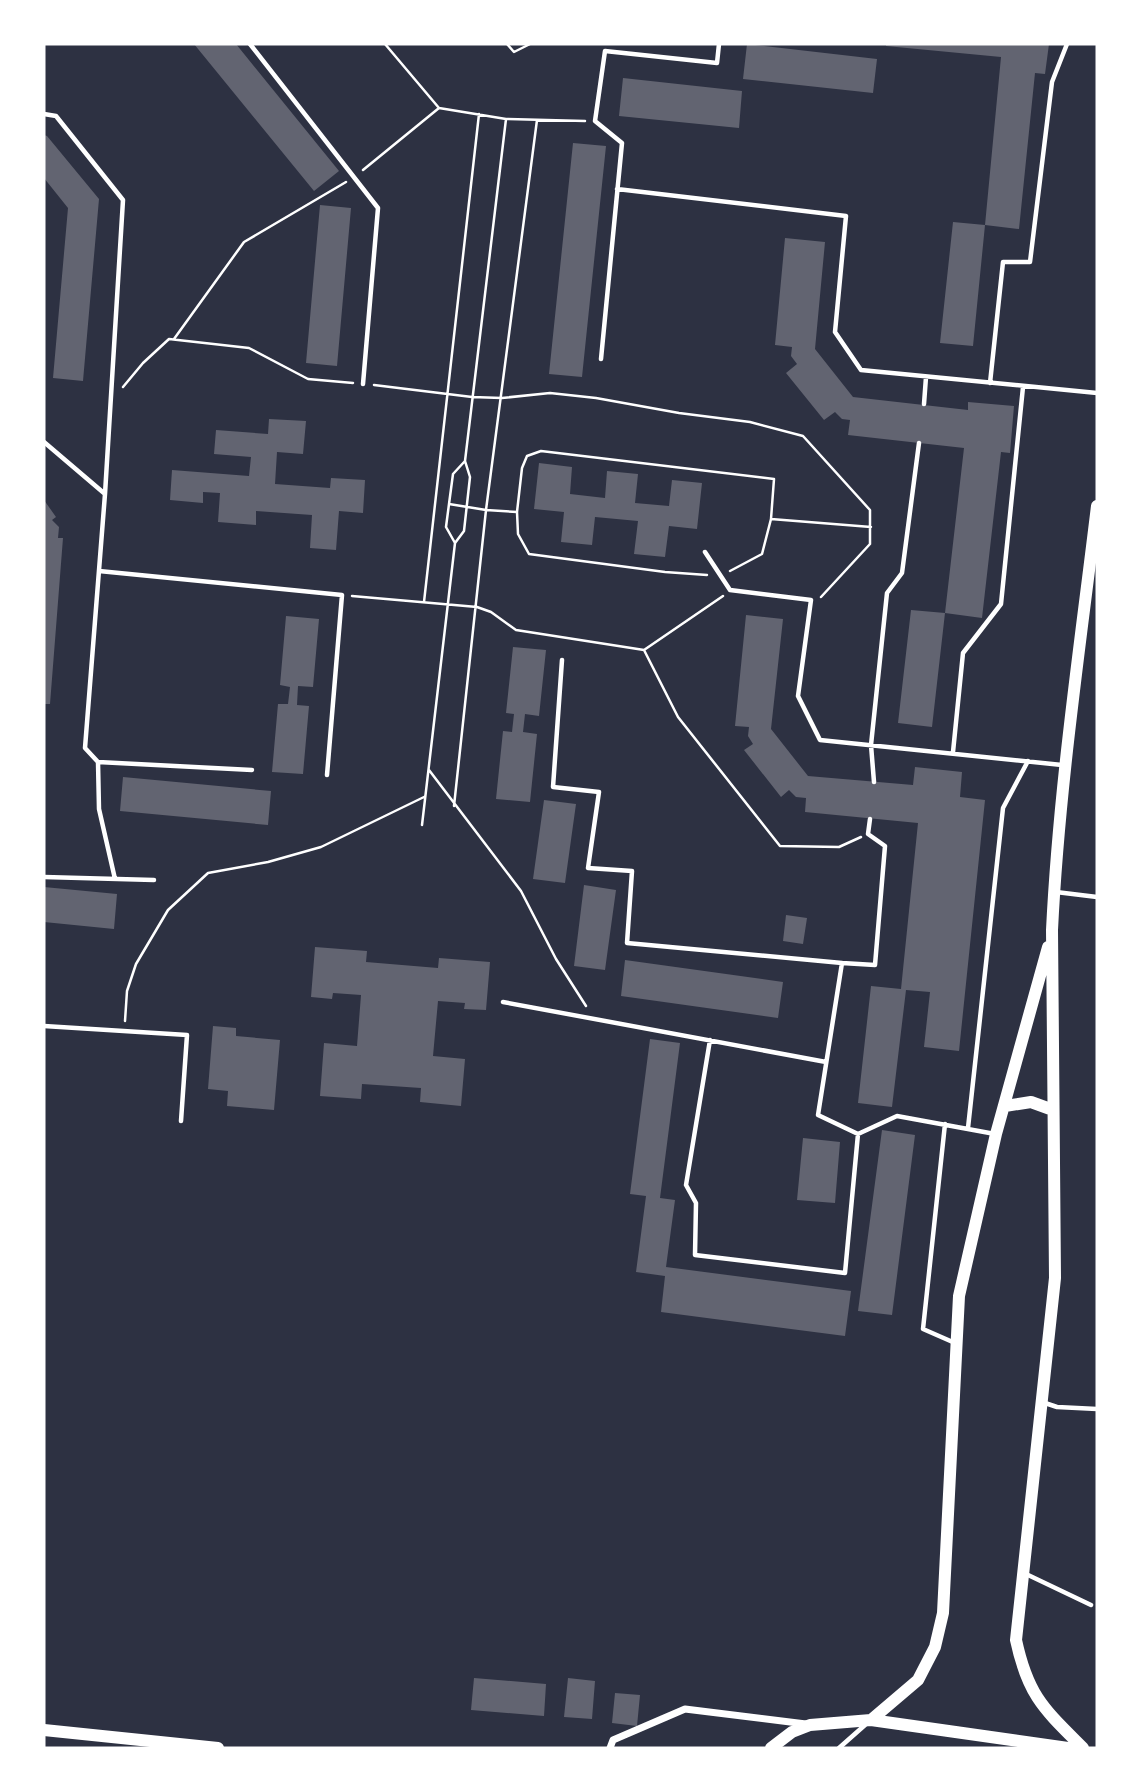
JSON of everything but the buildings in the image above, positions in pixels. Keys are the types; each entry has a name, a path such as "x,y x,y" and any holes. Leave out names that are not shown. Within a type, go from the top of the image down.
{"street":[{"path":"1083,1748 1037,1699 1022,1665 1016,1640 1055,1278 1054,892 1066,765 1097,506"},
{"path":"871,1720 918,1680 935,1647 943,1613 959,1296 996,1135 1052,930"},
{"path":"1004,1106 1031,1102 1053,1110"},
{"path":"610,1748 613,1740 685,1709 810,1725 871,1720 1068,1748"},
{"path":"771,1748 792,1732 810,1725"},
{"path":"44,1730 218,1748"}],"lane":[{"path":"250,44 378,208 363,384"},
{"path":"601,359 622,142 595,121 605,51 717,63 719,44"},
{"path":"990,383 1003,262 1030,262 1052,82 1068,44"},
{"path":"44,114 56,116 123,200 105,494 85,748 98,762 99,809 115,879"},
{"path":"617,189 846,216 835,332 861,370 1097,393"},
{"path":"923,404 926,377"},
{"path":"953,752 964,653 1001,604 1023,387"},
{"path":"44,442 105,494"},
{"path":"874,782 870,745 887,593 902,573 919,443"},
{"path":"705,552 730,590 811,600 798,696 820,740 1066,765"},
{"path":"99,571 342,595 327,775"},
{"path":"562,660 553,787 598,792 589,868 632,871 627,943 875,965 885,846 868,834 870,819"},
{"path":"968,1128 1003,808 1028,761"},
{"path":"98,762 252,770"},
{"path":"44,877 155,880"},
{"path":"1054,892 1097,897"},
{"path":"842,963 818,1115 858,1134"},
{"path":"503,1002 827,1062"},
{"path":"44,1026 187,1035 181,1121"},
{"path":"710,1040 686,1185 696,1203 695,1255 845,1273 858,1134"},
{"path":"858,1134 897,1116 996,1135"},
{"path":"945,1124 923,1329 956,1343"},
{"path":"1041,1402 1057,1407 1097,1409"},
{"path":"1023,1573 1091,1605"},
{"path":"839,1748 871,1720"}],"path":[{"path":"385,44 439,108 506,119 595,121"},
{"path":"507,44 514,52 530,44"},
{"path":"174,339 244,242 354,177 439,108"},
{"path":"424,602 479,114"},
{"path":"422,825 455,543 464,531 467,506 470,477 465,461 506,119"},
{"path":"454,806 486,510 537,120"},
{"path":"110,403 143,363 169,339 174,339 249,348 308,379 472,397 502,398 550,393 596,398 679,414 750,422 803,436 870,510 871,527 870,544 824,597 811,600"},
{"path":"541,451 774,479 771,519 762,554 719,575 665,572 529,554 518,534 516,512 522,468 527,456 541,451"},
{"path":"455,543 446,527 453,474 465,461"},
{"path":"449,504 516,512"},
{"path":"771,519 871,527"},
{"path":"342,595 477,607 491,612 516,630 644,650 730,590"},
{"path":"644,650 677,717 780,846 839,847 868,834"},
{"path":"429,770 521,891 556,959 594,1019"},
{"path":"124,1031 127,991 136,964 168,910 208,873 268,862 321,847 426,796"}]}
